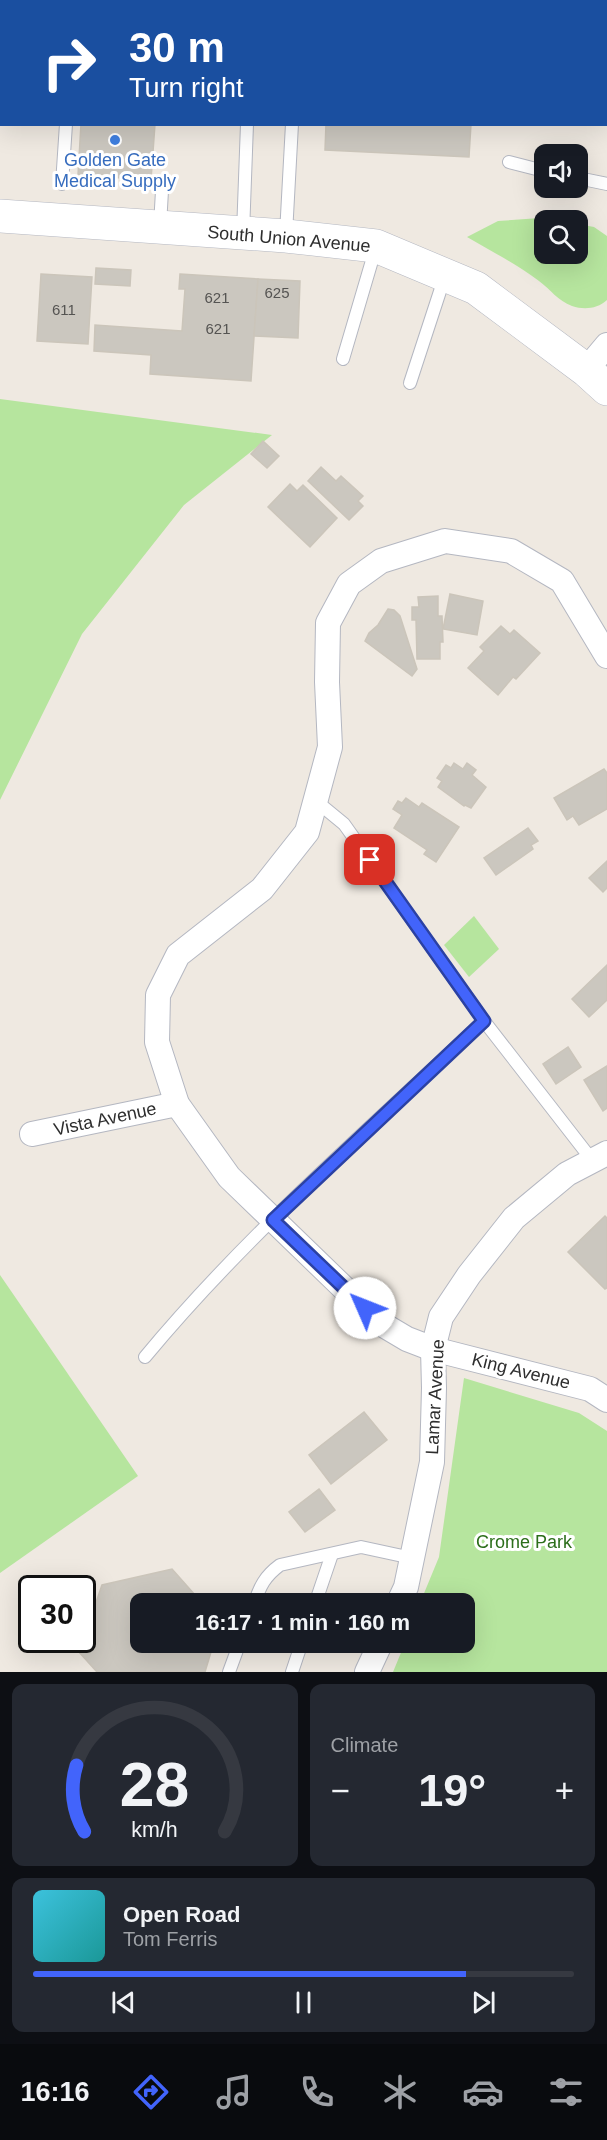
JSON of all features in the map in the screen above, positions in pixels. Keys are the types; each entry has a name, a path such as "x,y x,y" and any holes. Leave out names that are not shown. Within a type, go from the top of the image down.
{"street":[{"name":"South Union Avenue","path":"0,216 286,236 376,246 476,288 596,379"},
{"path":"596,379 607,345"},
{"name":"King Avenue","path":"607,656 562,581 511,551 445,541 381,561 349,584 328,623 327,682 330,747 307,832 262,889 178,954 158,994 157,1042 177,1104 229,1178 380,1323 408,1339 433,1349 590,1389 607,1400"},
{"name":"Vista Avenue","path":"32,1134 177,1104"},
{"name":"Lamar Avenue","path":"403,1593 432,1462 433,1349 441,1317 469,1275 514,1218 567,1174 600,1156"},
{"path":"368,1672 376,1653"}],"lane":[{"path":"62,184 66,126"},
{"path":"243,234 247,126"},
{"path":"286,236 292,126"},
{"path":"509,162 534,168"},
{"path":"588,180 607,184"},
{"path":"160,228 162,191"},
{"path":"343,359 376,246"},
{"path":"410,383 446,275"},
{"path":"316,801 344,824 484,1021 600,1156"},
{"path":"145,1357 171,1325 273,1220 484,1021"},
{"path":"258,1593 262,1581 280,1565 360,1547 412,1558"},
{"path":"319,1593 332,1554"},
{"path":"229,1672 236,1653"},
{"path":"292,1672 298,1653"}],"green space":[{"path":"534,218 534,264 588,264 588,226 594,227 607,236 607,300 590,308 567,304 530,275 467,237 498,221"},
{"path":"0,399 272,435 184,505 82,634 0,800"},
{"path":"474,916 499,949 469,977 444,945"},
{"path":"0,1275 138,1476 0,1573"},
{"name":"Crome Park","path":"464,1378 579,1413 607,1431 607,1672 393,1672 401,1653 475,1653 475,1593 424,1593 439,1557"}],"building":[{"path":"81,126 155,126 151,180 78,175"},
{"path":"326,126 471,126 469,157 325,150"},
{"path":"96,268 131,270 130,286 95,284"},
{"path":"41,274 92,277 88,344 37,341"},
{"path":"180,274 258,279 251,381 150,374 151,355 94,351 95,325 182,331 185,289 179,289"},
{"path":"258,279 300,281 298,338 254,336"},
{"path":"263,441 279,456 267,468 251,454"},
{"path":"321,467 336,481 341,476 363,496 358,501 363,506 349,520 308,481"},
{"path":"290,484 297,491 303,485 337,518 310,547 268,507"},
{"path":"450,594 483,601 477,635 443,629"},
{"path":"438,596 438,616 442,616 443,642 440,642 440,659 417,659 416,620 412,620 412,607 419,607 418,597"},
{"path":"388,609 394,610 400,616 417,669 412,676 365,641"},
{"path":"501,626 510,634 514,630 540,653 516,679 513,677 498,695 468,668 484,651 480,647"},
{"path":"454,763 463,769 467,763 476,770 472,775 486,787 471,808 464,806 438,787 442,781 437,778 446,765 451,768"},
{"path":"604,769 607,773 607,809 579,825 573,816 567,820 554,798"},
{"path":"406,798 419,807 422,803 459,827 436,862 424,854 427,850 394,828 402,815 393,809 398,801 402,803"},
{"path":"528,828 538,841 531,845 533,849 496,875 484,858"},
{"path":"607,861 607,888 603,892 589,878"},
{"path":"607,965 607,1000 589,1017 572,999"},
{"path":"568,1047 581,1067 556,1084 543,1064"},
{"path":"607,1066 607,1108 603,1111 584,1080"},
{"path":"605,1216 607,1218 607,1288 605,1289 568,1252"},
{"path":"364,1412 387,1440 331,1484 309,1455"},
{"path":"319,1489 335,1510 305,1532 289,1512"},
{"path":"172,1569 193,1593 130,1593 130,1653 211,1653 205,1672 97,1672 80,1653 96,1653 96,1602 102,1585"}],"place":[{"name":"Golden Gate Medical Supply","path":"115,140"}],"route":[{"path":"365,1308 273,1220 484,1021 370,860"}]}
